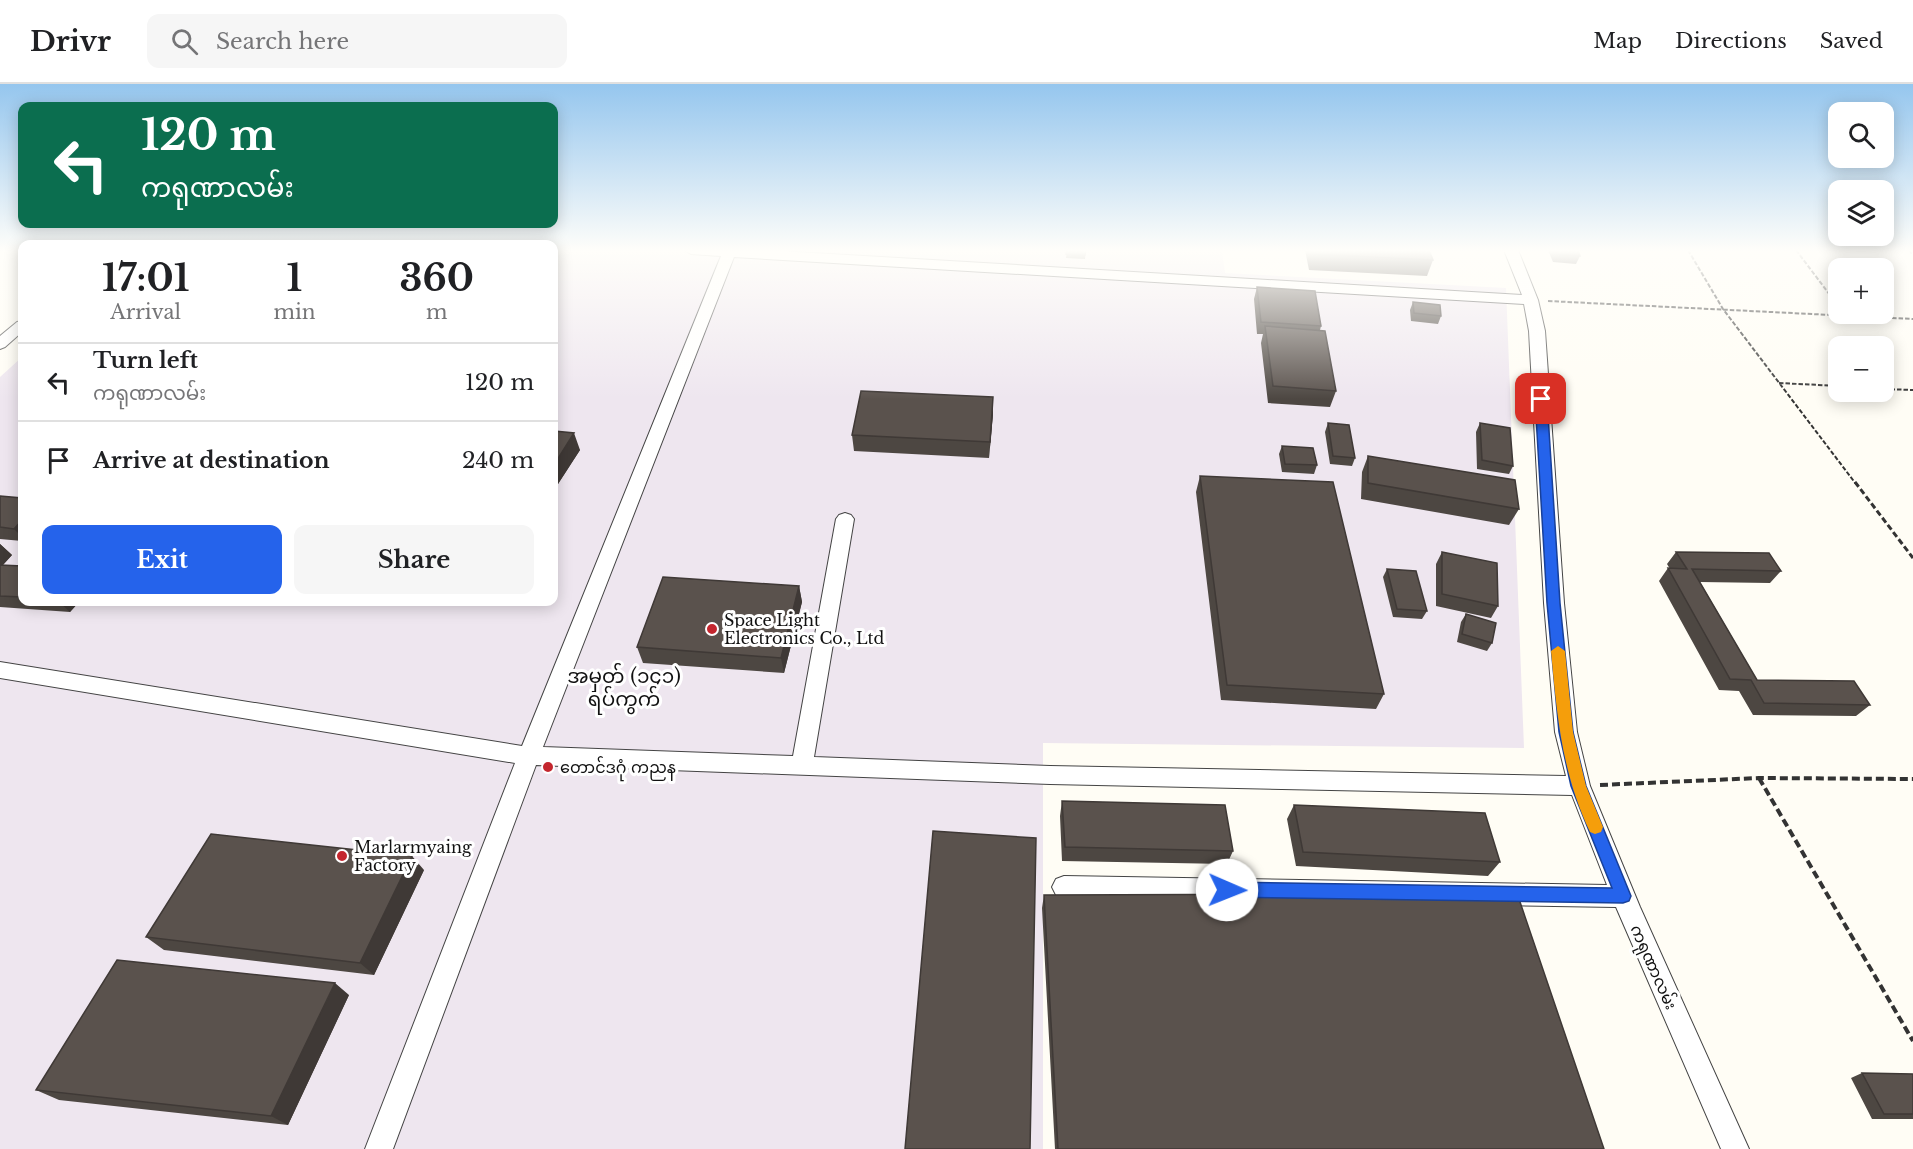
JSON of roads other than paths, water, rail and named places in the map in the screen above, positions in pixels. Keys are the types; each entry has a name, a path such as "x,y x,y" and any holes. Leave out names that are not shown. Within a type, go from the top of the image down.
{"street":[{"path":"380,1149 529,756 711,300"},
{"path":"1526,300 1531,300"},
{"name":"ကရုဏာလမ်း","path":"1531,300 1537,331 1554,603 1565,720 1578,786 1623,896 1735,1149"},
{"path":"0,344 18,328"},
{"path":"802,766 845,519"},
{"path":"0,670 529,756 1074,775 1578,786"},
{"path":"1064,887 1623,896"}],"place":[{"name":"Space Light Electronics Co., Ltd","path":"712,629"},
{"name":"တောင်ဒဂုံ ကညန","path":"548,767"},
{"name":"Marlarmyaing Factory","path":"342,856"}],"district":[{"name":"အမှတ် (၁၄၁) ရပ်ကွက်","path":"624,688"}]}
